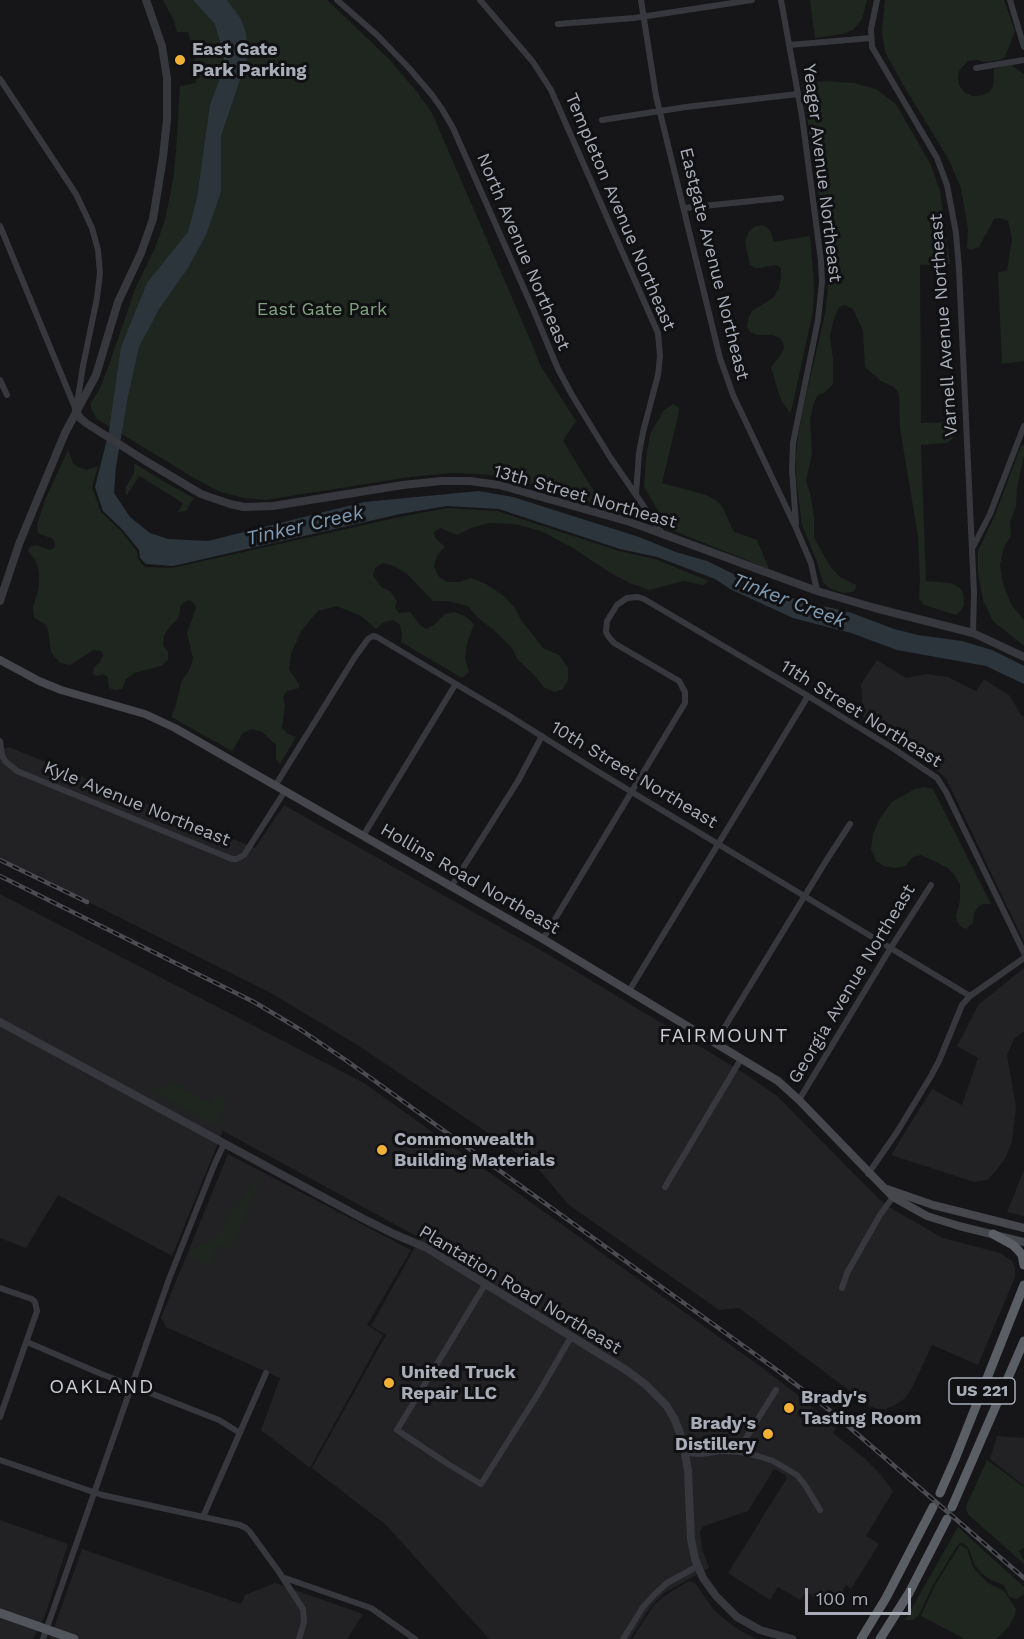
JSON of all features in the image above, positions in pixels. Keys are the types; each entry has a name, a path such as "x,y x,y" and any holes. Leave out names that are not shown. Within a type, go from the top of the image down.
{"highway":[{"path":"993,1234 1013,1245 1022,1255 1024,1264"},
{"name":"US 221","path":"940,1493 1024,1284"},
{"name":"US 221","path":"952,1507 1024,1341"},
{"path":"861,1639 886,1598 933,1507"},
{"path":"880,1639 920,1573 947,1519"}],"main road":[{"name":"Hollins Road Northeast","path":"0,660 61,690 158,720 285,791 543,939 778,1081 893,1197 927,1216 1024,1242"},
{"name":"Hollins Road Northeast","path":"884,1188 933,1205 1024,1228"},
{"path":"0,1613 44,1634 74,1639"}],"street":[{"path":"0,601 34,507 65,433 96,375 118,302 150,232 159,189 167,119 167,78 162,46 146,0"},
{"name":"North Avenue Northeast","path":"337,0 377,35 409,68 442,109 453,128 558,369 610,457 662,533"},
{"name":"Templeton Avenue Northeast","path":"480,0 533,62 551,90 658,333 660,356 658,375 639,453 636,495"},
{"name":"Eastgate Avenue Northeast","path":"641,0 650,68 724,372 811,563 817,591"},
{"path":"558,24 611,20 752,0"},
{"name":"Yeager Avenue Northeast","path":"781,0 798,93 822,282 818,320 793,443 792,470 796,528"},
{"name":"Varnell Avenue Northeast","path":"877,0 871,38 874,53 937,158 947,185 956,233 974,593 973,633"},
{"path":"1010,0 1024,47"},
{"path":"789,45 871,38"},
{"path":"976,68 1024,60"},
{"path":"0,79 76,194 89,221 98,249 99,282 76,410"},
{"path":"603,120 798,93"},
{"path":"684,208 781,198"},
{"path":"0,226 76,410"},
{"path":"0,380 7,395"},
{"name":"13th Street Northeast","path":"76,410 86,423 129,451 201,494 230,504 244,507 273,506 422,483 470,481 498,485 630,522 817,591 875,609 973,633 1024,657"},
{"path":"972,550 990,514 1024,426"},
{"name":"11th Street Northeast","path":"632,791 681,711 685,703 686,692 678,681 614,643 608,636 606,626 612,612 621,601 632,597 644,599 808,696 938,778 1024,953"},
{"name":"10th Street Northeast","path":"275,786 355,657 370,637 377,637 970,996"},
{"path":"363,836 455,685"},
{"path":"629,991 808,696"},
{"path":"451,887 518,781 542,736"},
{"name":"Kyle Avenue Northeast","path":"0,741 5,761 17,771 232,859 244,855 285,791"},
{"path":"543,939 632,791"},
{"path":"715,1043 850,824"},
{"name":"Georgia Avenue Northeast","path":"799,1100 931,885"},
{"path":"868,1173 897,1132 931,1076 943,1052 958,1011 970,996 1024,958"},
{"name":"Plantation Road Northeast","path":"0,1022 394,1234 427,1248 626,1370 656,1394 674,1418 684,1441 691,1539 703,1578 716,1596 737,1617 760,1630 792,1639"},
{"path":"665,1187 741,1059"},
{"path":"44,1634 169,1279 224,1144"},
{"path":"842,1288 880,1215 893,1197"},
{"path":"486,1283 397,1430 481,1484 572,1337"},
{"path":"0,1288 32,1299 37,1311 0,1417"},
{"path":"27,1342 219,1420 240,1433"},
{"path":"203,1517 266,1373"},
{"path":"740,1452 746,1438 776,1390"},
{"path":"686,1453 740,1452 773,1461 797,1475 806,1485 820,1510"},
{"path":"0,1460 125,1501 246,1528 303,1609 304,1622 299,1639"},
{"path":"623,1639 643,1607 655,1594 667,1583 698,1566"},
{"path":"282,1577 371,1608 415,1639"}],"shaded area":[{"path":"877,660 906,678 926,674 948,677 976,691 984,679 1010,696 1024,717 1024,942 946,778 930,765 864,724 861,684"},
{"path":"9,747 255,848 284,805 551,956 747,1075 777,1096 881,1201 943,1238 1000,1253 1012,1261 1015,1277 978,1365 932,1345 911,1390 904,1399 886,1409 870,1406 739,1308 719,1310 569,1205 534,1164 356,1044 269,992 0,858 0,750"},
{"path":"0,894 364,1083 764,1369 808,1403 836,1428 833,1433 864,1458 893,1491 866,1536 879,1544 851,1589 846,1585 840,1596 828,1589 820,1601 806,1592 800,1600 778,1587 770,1600 728,1573 787,1478 774,1469 748,1511 704,1526 700,1531 702,1548 709,1568 664,1593 653,1604 630,1639 489,1639 386,1525 312,1468 386,1335 371,1326 420,1238 223,1131 172,1256 58,1195 26,1248 0,1238"},
{"path":"1024,968 1024,1031 1014,1039 1007,1055 1016,1107 1012,1141 1006,1157 987,1180 974,1182 891,1155 932,1089 962,1105 978,1058 957,1046 979,1004"},
{"path":"228,1154 411,1250 367,1325 383,1335 310,1468 261,1430 280,1378 166,1327 161,1318"},
{"path":"1024,1170 1024,1216 1007,1212"},
{"path":"997,1436 1024,1438 1024,1486 990,1459"},
{"path":"0,1520 68,1544 45,1616 33,1639 0,1639"},
{"path":"82,1549 241,1604 245,1595 275,1583 363,1614 347,1639 50,1639"},
{"path":"690,1581 696,1584 713,1609 729,1623 757,1639 632,1639 654,1605"}],"green space":[{"name":"East Gate Park","path":"163,0 327,0 389,59 432,113 540,365 576,421 563,441 603,506 501,476 453,473 410,477 265,500 244,498 220,492 97,419 91,409 91,403 100,388 135,289 155,248 165,220 173,180 180,86 196,83 194,53 188,32 177,32"},
{"path":"810,0 867,0 862,19 853,30 815,38"},
{"path":"885,0 1004,0 1015,31 1005,57 985,62 968,61 959,71 958,78 959,85 964,92 977,96 989,92 993,87 994,69 1011,65 1024,74 1024,361 1002,364 998,272 1007,271 1012,239 1008,221 994,219 979,247 971,250 967,248 968,229 961,188 949,160 885,52 882,31"},
{"path":"825,81 854,83 876,89 896,104 931,165 940,191 950,264 920,265 921,423 950,422 956,427 956,431 947,443 921,445 926,581 951,583 960,588 964,605 956,615 924,605 919,599 918,537 900,428 899,394 894,387 881,381 865,367 863,331 853,309 845,305 839,307 830,336 833,384 824,393 818,395 810,420 812,454 806,481 814,516 814,537 829,565 840,577 856,585 853,592 843,593 829,588 823,582 802,525 796,478 798,435 825,314 828,259 802,84"},
{"path":"762,225 767,227 774,242 810,236 814,285 813,311 790,413 782,402 771,367 784,348 783,343 780,338 772,335 757,335 750,332 747,326 753,310 773,298 779,288 781,277 781,268 776,265 755,268 750,265 745,242 748,233 754,227"},
{"path":"673,404 679,408 679,412 662,483 716,500 722,506 734,532 757,540 769,569 669,529 644,487 650,434 664,410"},
{"path":"1024,445 1016,506 1010,522 1011,536 1004,547 1000,565 1003,584 1011,604 1024,620 1024,646 993,621 983,600 978,573 978,551 995,515 1021,446"},
{"path":"68,450 73,463 78,467 87,470 98,466 92,487 101,512 137,551 138,559 145,567 172,568 447,508 497,511 619,551 655,559 709,581 703,585 684,581 649,590 612,574 571,547 541,531 515,524 489,523 457,535 440,528 434,532 435,538 445,547 437,555 434,566 438,576 447,582 459,582 471,578 486,584 504,596 543,648 559,655 568,668 568,680 563,689 555,692 545,688 518,660 511,647 468,606 448,601 433,601 407,574 394,566 383,563 375,568 373,576 381,587 390,591 397,601 395,608 399,613 410,612 421,626 427,629 445,614 455,612 474,624 467,643 465,658 469,672 462,678 401,642 400,625 393,620 384,622 376,629 361,616 337,606 318,611 301,631 291,654 289,670 299,684 299,688 287,691 283,697 285,705 282,728 288,734 296,737 280,764 276,759 276,745 262,732 252,729 243,733 232,751 171,717 182,680 190,669 193,658 187,633 196,608 189,600 180,607 178,619 164,635 163,645 168,652 168,660 161,666 134,673 126,679 122,689 109,688 108,677 103,674 97,676 93,674 94,667 103,655 101,651 94,650 70,665 60,663 51,652 45,624 34,618 33,607 39,587 39,571 36,561 28,551 30,547 36,545 50,550 54,548 53,539 38,533 37,525 45,500"},
{"path":"134,463 194,498 186,511 178,512 183,503 139,476 127,495 126,487 134,473"},
{"path":"925,787 933,789 991,904 978,907 974,913 973,923 966,929 961,927 956,916 960,901 960,885 948,868 921,855 913,857 905,866 895,868 884,866 876,861 871,849 873,834 880,818 892,802 915,789"},
{"path":"171,1081 210,1103 217,1093 227,1101 215,1125 149,1090 151,1087 167,1088"},
{"path":"256,1179 260,1181 230,1251 218,1245 209,1265 188,1256 196,1248 212,1241 222,1232 230,1212 252,1188"},
{"path":"987,1460 1024,1487 1024,1548 1019,1551 1024,1564 966,1510"},
{"path":"958,1527 1024,1587 1024,1594 1017,1599 1009,1597 1004,1585 981,1573 968,1547 960,1543 932,1587 919,1615 913,1620 905,1620"},
{"path":"960,1545 967,1549 973,1567 988,1583 1004,1591 1016,1609 1009,1626 995,1639 965,1639 921,1616 934,1587"}],"water":[{"name":"Tinker Creek","path":"193,0 227,0 241,19 246,33 248,56 221,136 221,192 206,235 188,268 159,309 139,347 128,396 114,493 130,517 150,533 168,539 208,541 364,502 479,491 513,497 707,561 766,590 849,612 894,629 962,641 992,650 1024,666 1024,684 986,666 897,650 851,633 793,618 732,590 715,579 657,557 620,549 499,509 447,506 400,514 173,566 146,564 140,558 139,550 122,529 103,511 95,487 109,431 121,347 147,283 188,232 197,198 210,105 224,67 224,55 215,24"}],"railway":[{"path":"0,860 87,902"},
{"path":"0,876 254,1002 347,1061 777,1370 833,1413 1024,1578"}],"place":[{"name":"East Gate Park Parking","path":"180,60"},
{"name":"Commonwealth Building Materials","path":"382,1150"},
{"name":"United Truck Repair LLC","path":"389,1383"},
{"name":"Brady's Tasting Room","path":"789,1408"},
{"name":"Brady's Distillery","path":"768,1434"}],"district":[{"name":"FAIRMOUNT","path":"724,1036"},
{"name":"OAKLAND","path":"102,1387"}]}
